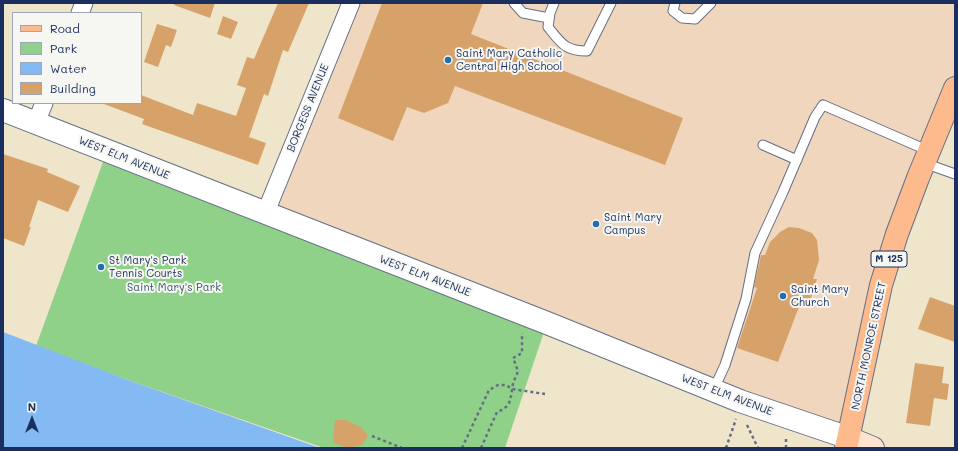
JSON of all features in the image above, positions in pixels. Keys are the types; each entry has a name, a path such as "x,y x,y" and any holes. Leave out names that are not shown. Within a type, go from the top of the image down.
{"main road":[{"name":"NORTH MONROE STREET","path":"847,443 881,285 897,234 955,88"},
{"path":"847,443 873,448"}],"street":[{"name":"BORGESS AVENUE","path":"265,214 350,3"},
{"path":"36,123 44,104"},
{"name":"WEST ELM AVENUE","path":"3,110 847,443"}],"lane":[{"path":"514,3 523,13 549,18"},
{"path":"554,3 549,18 548,27 561,43 573,51 587,51 612,3"},
{"path":"675,3 673,11 682,18 695,19 711,3"},
{"path":"713,390 725,365 746,299 754,253 815,117 823,106 927,157 955,174"},
{"path":"762,145 797,160"}],"path":[{"path":"481,448 497,412 505,409 510,403 512,389 518,371 513,358 522,353 521,343 524,315"},
{"path":"462,448 489,390 498,385 506,385 512,389 545,394"},
{"path":"726,448 737,416 740,401"},
{"path":"372,436 402,448"}],"shaded area":[{"name":"Saint Mary Campus","path":"351,3 955,3 955,88 918,178 849,438 265,214"}],"green space":[{"name":"Saint Mary's Park","path":"107,151 547,323 505,448 324,448 128,380 36,346"}],"water":[{"path":"3,332 128,380 320,448 3,448"}],"building":[{"path":"174,3 215,3 210,18 174,5"},
{"path":"278,3 309,3 288,52 283,50 268,96 264,94 249,137 266,143 258,165 142,124 144,119 104,104 142,104 142,95 193,115 197,103 236,116 246,88 237,85 247,57 254,59"},
{"name":"Saint Mary Catholic Central High School","path":"382,3 483,3 471,34 683,118 665,165 455,86 448,103 424,113 407,107 393,141 338,118"},
{"path":"223,16 238,22 231,39 217,34"},
{"path":"157,24 177,30 171,47 166,45 158,67 144,62"},
{"path":"3,154 48,169 47,172 80,186 68,212 38,200 24,246 3,238"},
{"name":"Saint Mary Church","path":"789,227 799,228 812,233 817,240 819,260 813,279 817,279 808,307 800,304 778,362 737,348 757,288 754,287 761,255 765,255 770,242 780,232"},
{"path":"930,297 955,306 955,342 918,329"},
{"path":"915,363 944,367 942,383 949,384 947,400 934,398 930,426 906,423"},
{"path":"335,420 346,420 362,428 368,436 362,445 348,448 333,443"}],"place":[{"name":"Saint Mary Catholic Central High School","path":"448,60"},
{"name":"Saint Mary Campus","path":"596,224"},
{"name":"St Mary's Park Tennis Courts","path":"101,267"},
{"name":"Saint Mary Church","path":"783,296"}]}
